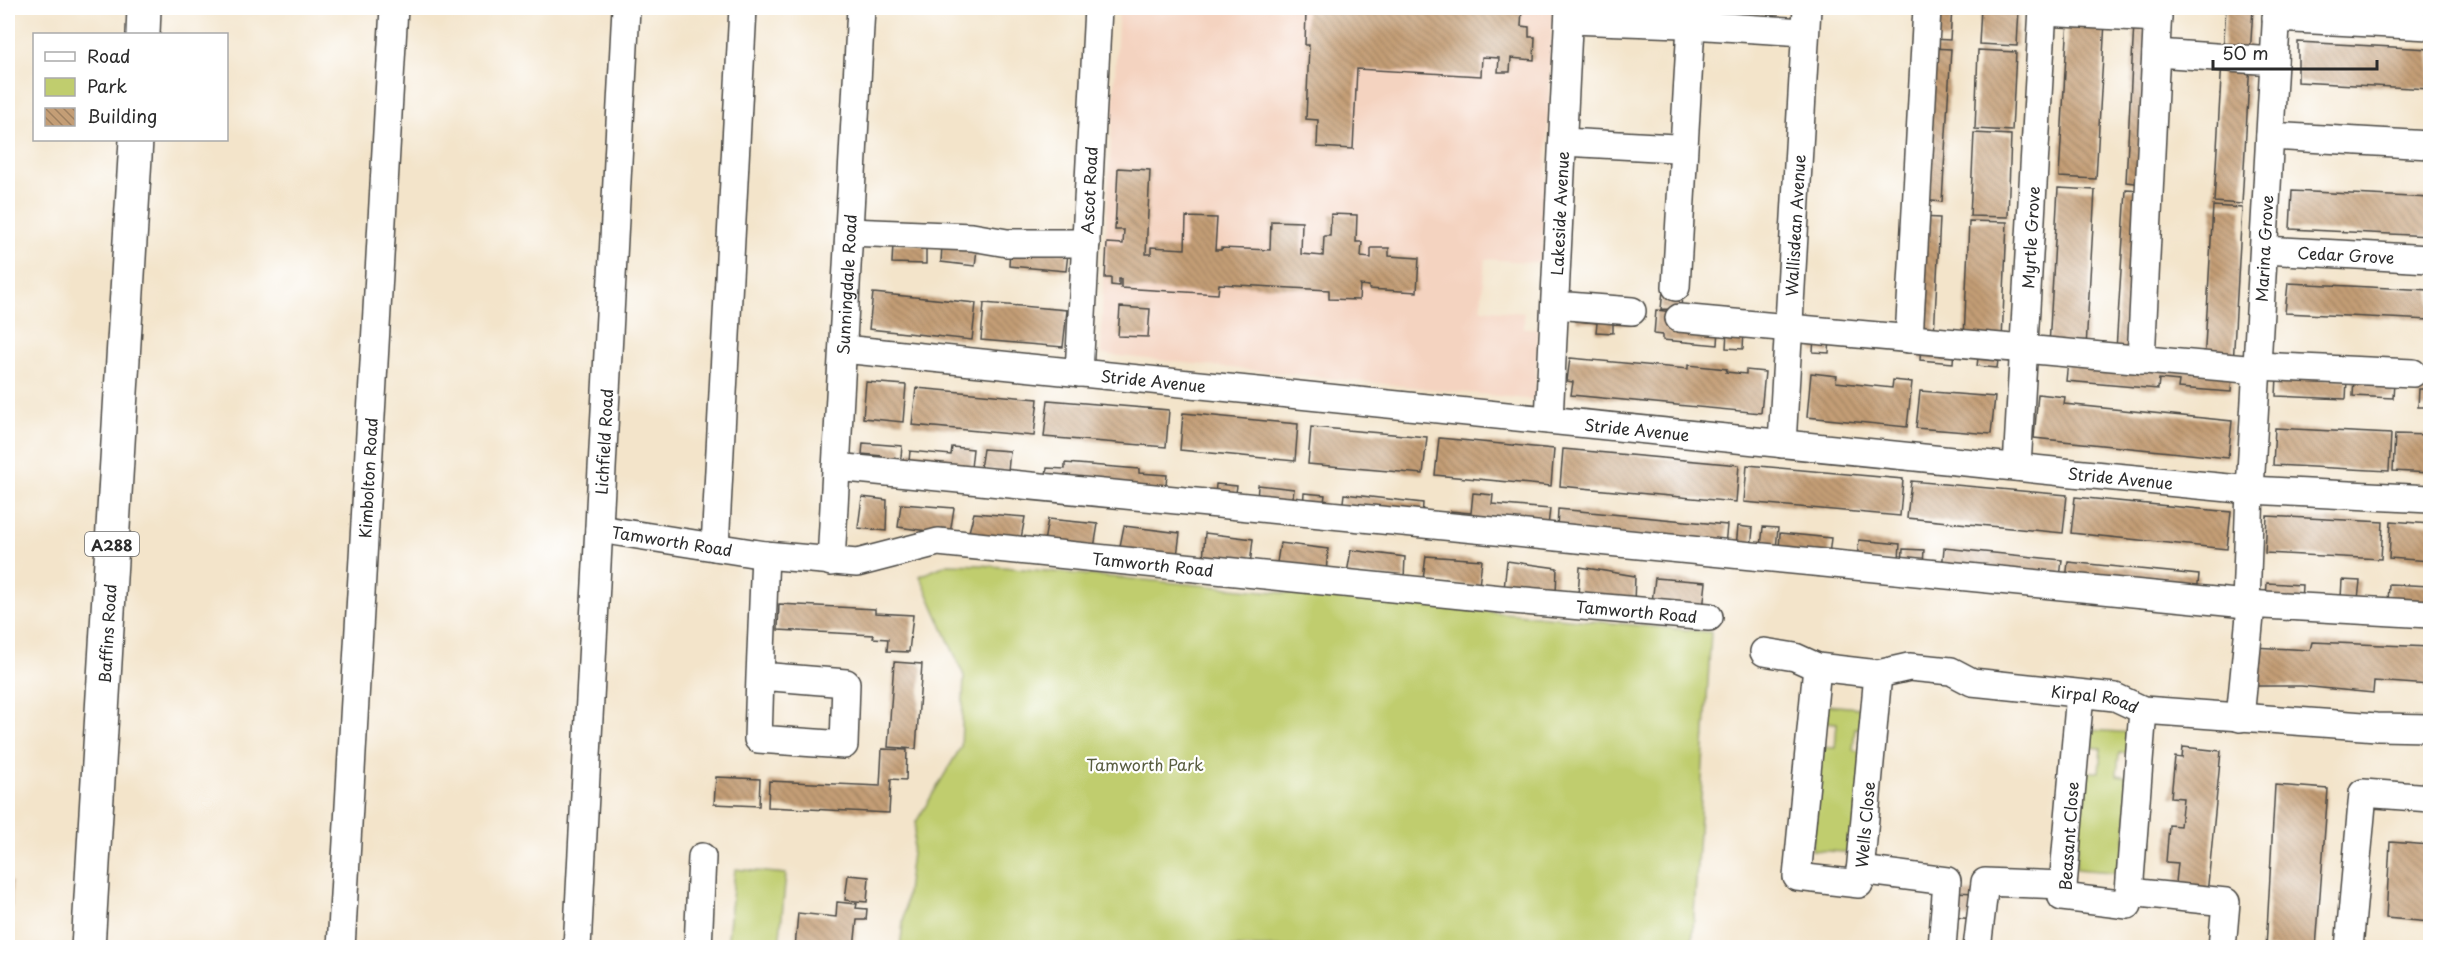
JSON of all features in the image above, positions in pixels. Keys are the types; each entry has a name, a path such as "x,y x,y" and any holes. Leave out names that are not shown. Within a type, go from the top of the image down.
{"main road":[{"path":"142,33 144,8"},
{"name":"Baffins Road","path":"88,948 136,141"}],"street":[{"name":"Kimbolton Road","path":"341,948 394,8"},
{"name":"Lichfield Road","path":"577,948 626,8"},
{"path":"715,547 743,8"},
{"name":"Sunningdale Road","path":"831,562 861,8"},
{"name":"Ascot Road","path":"1079,373 1098,8"},
{"path":"1909,339 1927,8"},
{"path":"2043,10 2158,13 2141,360"},
{"name":"Myrtle Grove","path":"2017,467 2043,10"},
{"path":"1569,14 1682,24 1688,13"},
{"path":"1688,13 1806,20"},
{"path":"1677,111 1671,287 1688,13"},
{"path":"2276,13 2430,26"},
{"name":"Marina Grove","path":"2240,718 2248,610 2250,490 2276,13"},
{"name":"Lakeside Avenue","path":"1549,420 1569,14"},
{"name":"Wallisdean Avenue","path":"1782,444 1806,20"},
{"path":"2156,53 2274,61"},
{"path":"2270,136 2430,145"},
{"path":"1563,142 1675,148"},
{"path":"849,232 972,237 1007,243 1086,243"},
{"name":"Cedar Grove","path":"2264,250 2430,259"},
{"path":"1555,305 1632,311"},
{"path":"1679,318 2141,360 2257,368 2413,373"},
{"name":"Stride Avenue","path":"843,349 2250,490 2430,499"},
{"path":"837,467 2248,610 2430,614"},
{"name":"Tamworth Road","path":"598,529 765,555 831,562 857,563 938,542 1501,599 1709,616"},
{"path":"760,676 765,555"},
{"name":"Kirpal Road","path":"1764,652 1795,657 1817,668 1878,674 1909,667 1951,671 1972,682 2115,697 2142,710 2377,727 2430,728"},
{"name":"Wells Close","path":"1817,668 1797,877 1859,884 1878,674"},
{"name":"Beasant Close","path":"2080,694 2062,897 2128,905 2129,892"},
{"path":"2142,710 2129,892 2226,902 2222,948"},
{"path":"2349,948 2363,793 2430,798"},
{"path":"698,948 702,857"},
{"path":"1860,870 1947,880 1942,948"},
{"path":"1977,948 1985,882 2063,885"}],"shaded area":[{"path":"1119,8 1553,8 1542,263 1485,259 1481,309 1524,313 1524,328 1538,328 1535,400 1101,354 1103,279"}],"green space":[{"name":"Tamworth Park","path":"948,564 981,565 1711,632 1692,947 900,947 916,822 961,747 964,676 920,576"},
{"path":"1825,705 1871,709 1869,729 1855,728 1853,750 1866,752 1858,853 1812,850 1820,747 1835,748 1837,723 1823,722"},
{"path":"2089,730 2135,733 2133,754 2119,753 2117,775 2130,777 2123,873 2076,869 2084,772 2099,772 2101,748 2087,747"},
{"path":"735,869 786,874 779,947 727,947"}],"building":[{"path":"1320,8 1522,8 1521,26 1529,27 1529,37 1535,37 1534,60 1511,58 1510,72 1498,72 1499,58 1482,57 1481,76 1357,69 1353,149 1317,147 1318,120 1306,119 1309,45 1305,45 1306,11 1320,12"},
{"path":"1933,8 1952,8 1950,40 1931,39"},
{"path":"1981,8 2019,8 2017,46 1979,44"},
{"path":"2226,8 2253,8 2250,56 2223,54"},
{"path":"2068,19 2105,21 2096,179 2059,177"},
{"path":"2134,22 2150,22 2143,175 2135,183 2126,182"},
{"path":"2298,42 2430,49 2430,89 2298,82"},
{"path":"1930,48 1951,49 1942,202 1922,200"},
{"path":"1978,50 2016,52 2012,131 1975,129"},
{"path":"2222,60 2250,61 2242,204 2214,202"},
{"path":"1974,133 2011,135 2008,217 1970,216"},
{"path":"1118,168 1150,170 1146,254 1151,254 1151,247 1185,249 1186,217 1217,218 1215,250 1221,250 1221,248 1270,250 1271,221 1302,222 1301,254 1323,256 1324,236 1330,236 1331,214 1357,215 1356,242 1362,242 1361,257 1371,258 1371,248 1389,248 1389,256 1419,258 1417,292 1369,289 1369,286 1360,285 1359,300 1329,299 1329,290 1219,284 1218,294 1121,288 1121,279 1119,279 1119,286 1111,285 1111,278 1105,278 1107,243 1123,244 1124,230 1115,230"},
{"path":"2058,188 2095,190 2086,348 2049,346"},
{"path":"2126,190 2143,191 2133,352 2116,350"},
{"path":"2292,191 2430,198 2430,236 2290,229"},
{"path":"2213,206 2242,208 2233,365 2204,364"},
{"path":"1920,217 1940,218 1934,336 1915,336"},
{"path":"1969,221 2007,222 2002,341 1964,339"},
{"path":"893,244 926,245 926,264 892,263"},
{"path":"942,245 977,249 975,266 941,262"},
{"path":"1010,248 1068,253 1066,271 1009,266"},
{"path":"2288,283 2430,290 2430,320 2285,313"},
{"path":"1663,290 1682,292 1681,310 1661,309"},
{"path":"873,293 976,303 972,340 869,329"},
{"path":"984,303 1067,310 1063,347 981,340"},
{"path":"1120,307 1150,309 1148,337 1118,336"},
{"path":"1577,310 1634,315 1633,325 1613,324 1613,333 1596,332 1597,323 1576,321"},
{"path":"1656,310 1673,312 1719,328 1718,345 1663,340 1663,335 1654,334"},
{"path":"1727,330 1744,331 1743,349 1726,348"},
{"path":"1814,336 1830,337 1829,353 1813,352"},
{"path":"1921,345 1954,348 1953,363 1920,360"},
{"path":"1979,350 1999,352 1997,368 1977,366"},
{"path":"1570,358 1688,369 1688,365 1727,369 1726,372 1746,374 1746,370 1765,372 1761,413 1571,395 1573,382 1567,381"},
{"path":"2068,361 2232,374 2231,392 2178,388 2179,381 2159,379 2158,389 2066,381"},
{"path":"1811,373 1837,376 1836,382 1892,388 1893,380 1912,382 1907,427 1807,417"},
{"path":"2277,376 2347,380 2346,399 2276,396"},
{"path":"2354,379 2394,381 2393,398 2353,396"},
{"path":"866,382 906,385 903,422 863,418"},
{"path":"916,388 1038,399 1034,436 912,425"},
{"path":"2419,389 2430,389 2430,407 2418,407"},
{"path":"1920,391 1995,397 1991,434 1916,428"},
{"path":"2038,394 2065,397 2064,404 2232,421 2228,458 2034,438"},
{"path":"1048,400 1169,410 1166,447 1044,437"},
{"path":"1183,413 1298,424 1295,461 1180,450"},
{"path":"1311,427 1427,437 1423,474 1308,464"},
{"path":"2275,428 2391,434 2389,471 2273,465"},
{"path":"2395,434 2430,435 2430,473 2393,471"},
{"path":"1439,438 1554,449 1551,486 1435,475"},
{"path":"863,443 902,446 901,457 896,467 881,466 882,456 862,454"},
{"path":"952,447 973,449 971,468 909,461 910,451 951,455"},
{"path":"983,449 1010,451 1008,471 980,469"},
{"path":"1563,449 1739,465 1736,502 1560,486"},
{"path":"1065,463 1139,469 1139,473 1167,475 1165,494 1045,482 1047,468 1065,469"},
{"path":"1747,465 1903,479 1900,516 1744,502"},
{"path":"1911,481 2067,495 2063,533 1907,518"},
{"path":"1216,484 1237,486 1235,499 1215,497"},
{"path":"1258,485 1294,489 1292,506 1257,502"},
{"path":"1304,493 1325,495 1323,509 1303,506"},
{"path":"1473,493 1493,495 1492,504 1550,509 1548,526 1450,523 1451,511 1471,513"},
{"path":"1344,494 1423,503 1422,518 1342,510"},
{"path":"862,497 887,500 886,531 858,528"},
{"path":"2075,497 2231,512 2227,549 2071,533"},
{"path":"901,504 954,508 950,534 898,527"},
{"path":"1558,509 1727,525 1725,546 1557,530"},
{"path":"974,513 1025,517 1020,544 967,539"},
{"path":"2267,516 2383,522 2381,559 2265,553"},
{"path":"1048,519 1098,524 1094,548 1044,542"},
{"path":"2391,521 2430,524 2430,561 2389,558"},
{"path":"1124,526 1180,533 1177,556 1119,551"},
{"path":"1738,526 1753,528 1751,549 1736,547"},
{"path":"1763,527 1778,528 1776,549 1761,548"},
{"path":"1205,533 1253,539 1250,565 1203,561"},
{"path":"1780,533 1831,538 1829,555 1779,550"},
{"path":"1859,540 1900,544 1899,559 1857,559"},
{"path":"1280,543 1328,549 1326,573 1276,569"},
{"path":"1944,548 2062,560 2060,578 1942,569"},
{"path":"1903,549 1924,550 1923,565 1902,563"},
{"path":"1351,550 1405,557 1404,579 1347,573"},
{"path":"1426,556 1482,560 1479,586 1423,579"},
{"path":"1507,561 1557,568 1556,594 1504,589"},
{"path":"2068,562 2199,575 2197,592 2066,580"},
{"path":"1580,567 1635,576 1634,603 1578,595"},
{"path":"1655,578 1706,582 1703,610 1652,602"},
{"path":"2342,580 2360,581 2358,599 2341,598"},
{"path":"2267,583 2302,585 2301,602 2266,600"},
{"path":"2389,584 2430,586 2430,605 2388,603"},
{"path":"779,604 875,609 875,613 913,615 909,652 887,651 888,639 873,638 874,635 778,630"},
{"path":"2312,642 2430,647 2430,685 2374,681 2373,693 2301,686 2252,686 2253,647 2310,650"},
{"path":"894,662 922,664 916,749 888,747"},
{"path":"2183,747 2221,751 2207,895 2175,892 2178,863 2166,862 2169,825 2180,826 2183,798 2171,797 2175,757 2182,758"},
{"path":"882,749 907,750 906,780 891,779 889,813 768,807 769,781 880,786"},
{"path":"716,777 760,779 759,806 714,804"},
{"path":"2275,785 2328,789 2316,948 2266,948"},
{"path":"2390,842 2430,845 2430,922 2386,918"},
{"path":"848,875 869,877 867,902 845,900"},
{"path":"8,879 12,882 12,907 8,907"},
{"path":"1953,892 1977,893 1975,919 1951,917"},
{"path":"837,902 857,904 856,908 867,909 866,920 857,920 854,948 795,948 798,913 836,917"}]}
